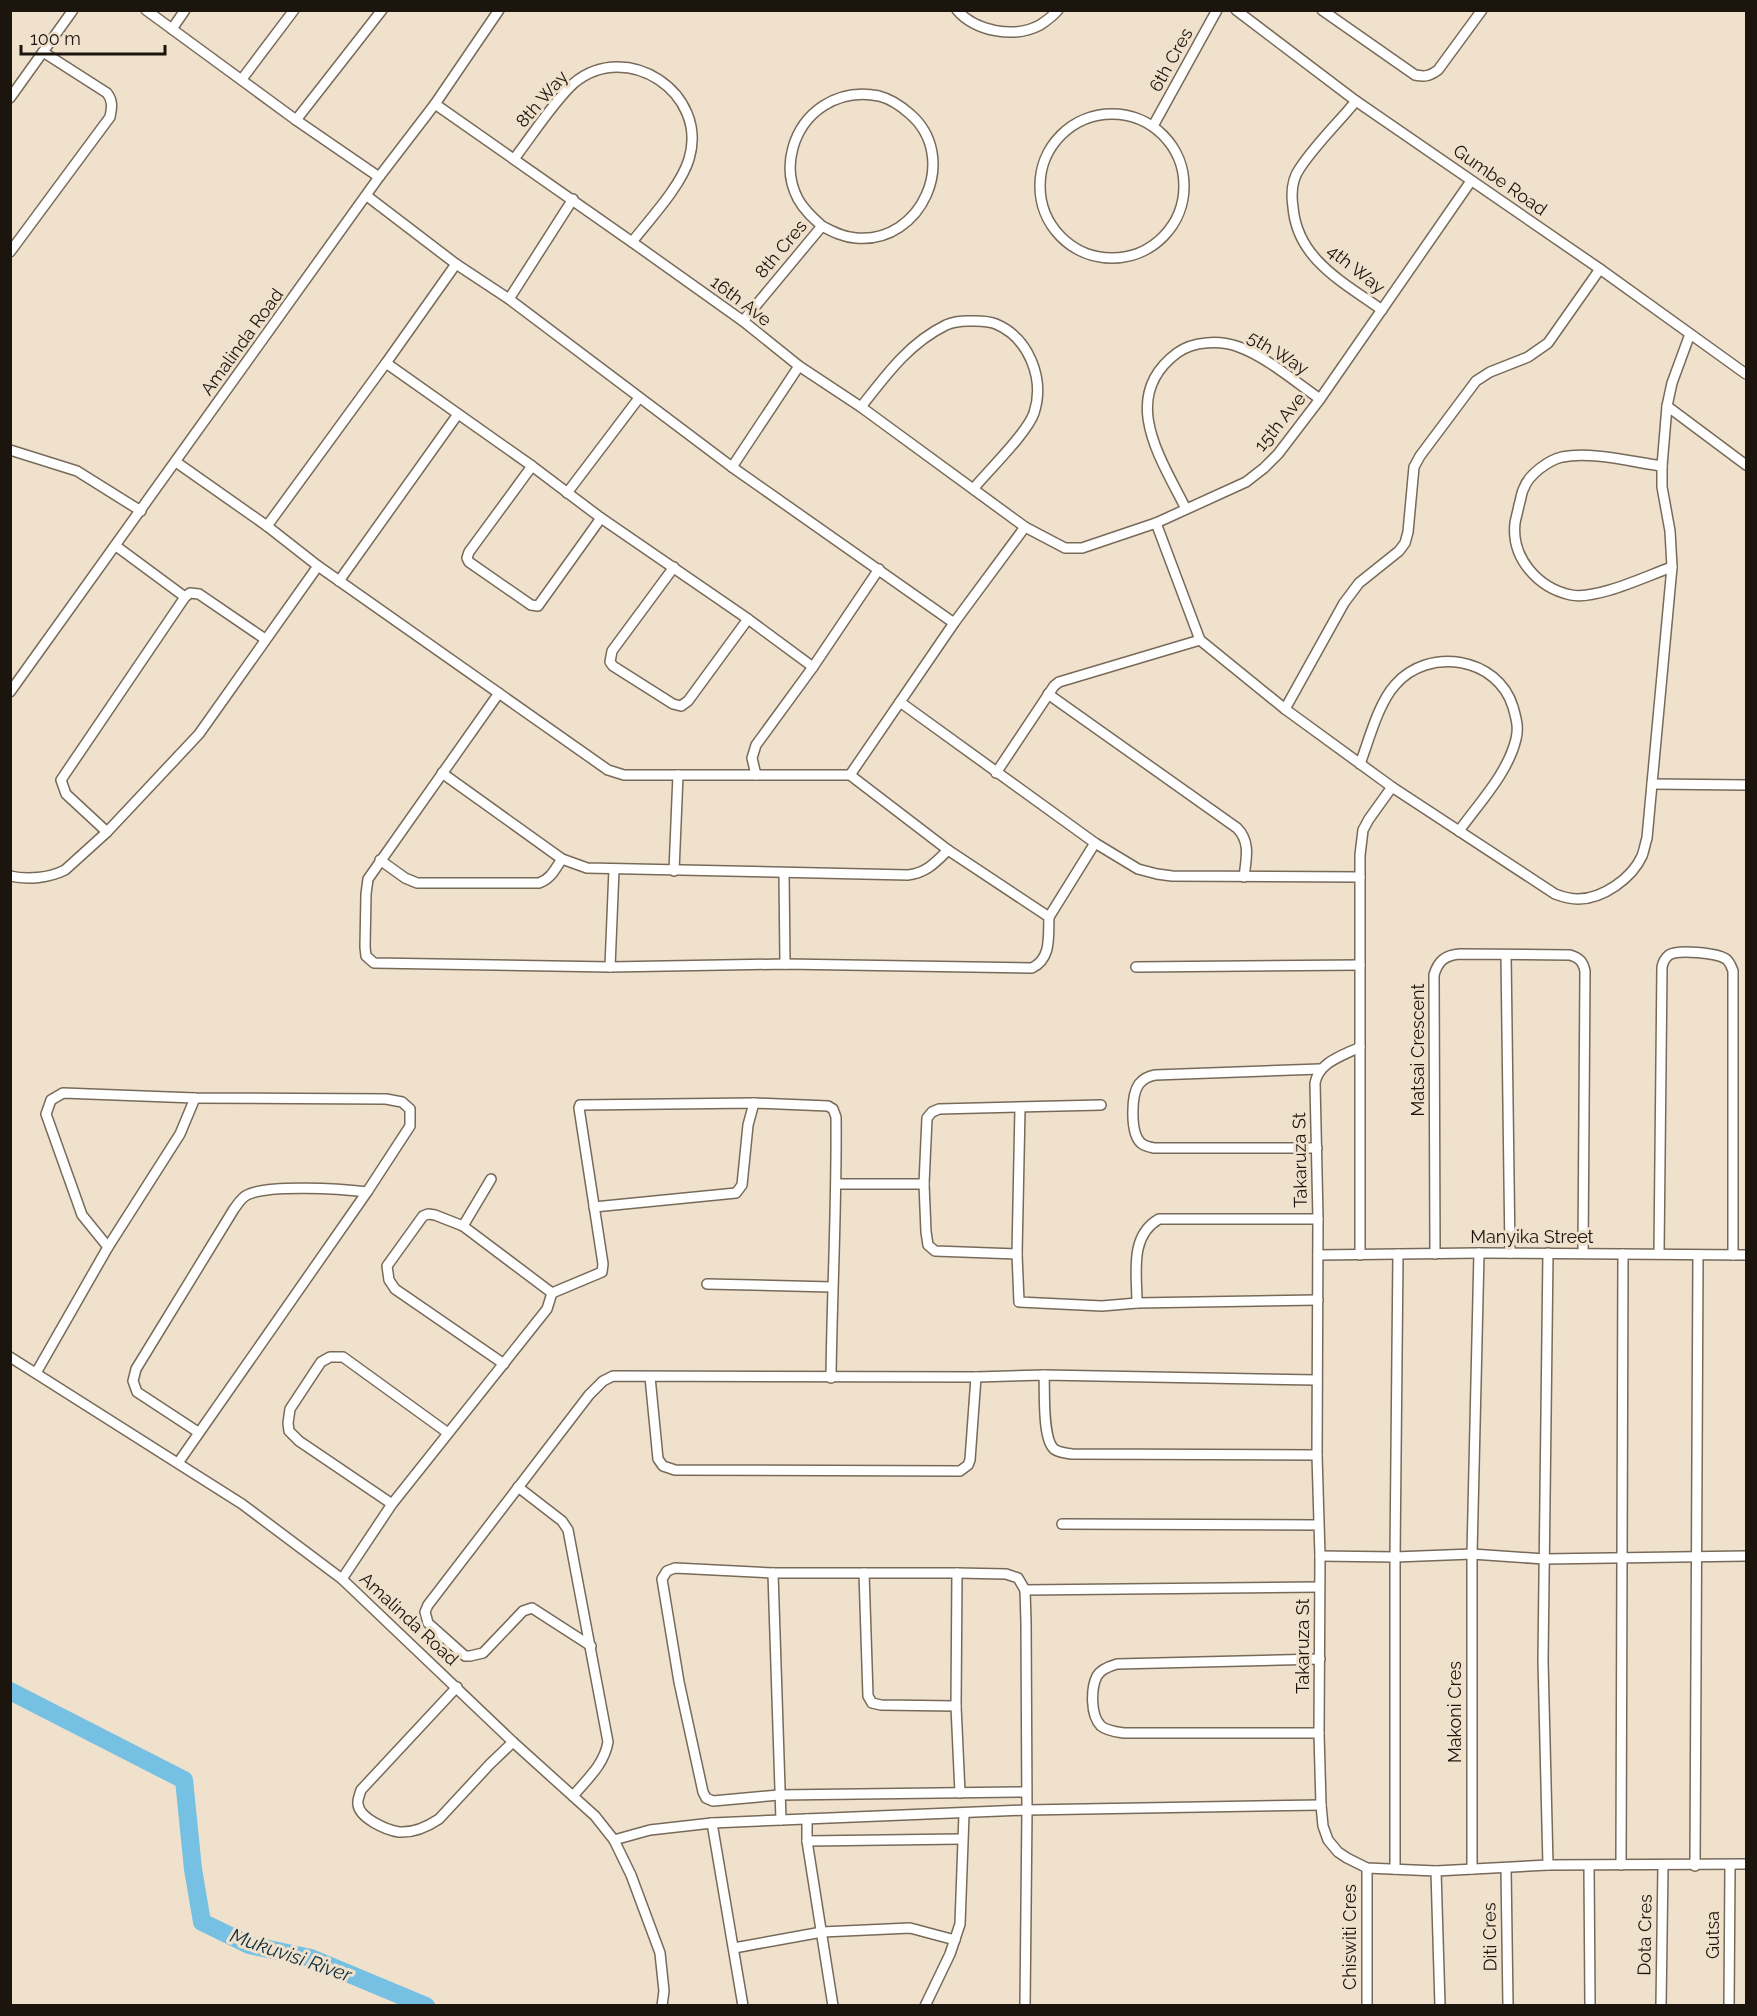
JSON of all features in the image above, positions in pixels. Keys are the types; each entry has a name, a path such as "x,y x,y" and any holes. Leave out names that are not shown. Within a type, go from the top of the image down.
{"street":[{"path":"10,98 73,10"},
{"path":"146,10 296,120 379,177"},
{"path":"172,29 185,10"},
{"path":"242,79 294,10"},
{"path":"296,120 382,10"},
{"name":"Amalinda Road","path":"10,692 379,177 435,104 499,10"},
{"path":"957,10 965,20 980,27 1001,32 1038,26 1058,10"},
{"name":"6th Cres","path":"1153,126 1217,10"},
{"name":"Gumbe Road","path":"1236,10 1356,101 1600,269 1746,374"},
{"path":"1322,10 1415,75 1424,77 1438,70 1482,10"},
{"path":"10,252 110,117 112,100 107,93 43,52"},
{"name":"8th Way","path":"514,159 560,98 574,83 591,73 611,67 631,68 650,74 667,84 680,100 689,118 692,138 689,158 682,177 632,242"},
{"name":"8th Cres","path":"867,94 885,98 902,106 921,126 932,152 933,171 930,190 921,206 909,221 893,231 876,237 857,238 838,234 822,226 808,214 797,198 791,180 790,161 794,143 802,126 830,101 848,95 867,94"},
{"name":"4th Way","path":"1356,101 1299,169 1293,184 1294,222 1303,245 1313,257 1382,310"},
{"name":"16th Ave","path":"435,104 573,199 742,321 799,366 861,407 1025,526"},
{"path":"1118,114 1136,118 1153,126 1167,139 1177,154 1183,172 1184,191 1180,210 1172,226 1160,241 1144,251 1126,257 1107,258 1089,255 1072,246 1058,234 1048,218 1042,200 1041,181 1044,163 1053,146 1065,132 1081,121 1099,115 1118,114"},
{"name":"15th Ave","path":"1025,526 1065,548 1082,548 1156,523 1246,482 1278,454 1320,399 1471,181"},
{"path":"367,196 456,264 509,299 732,467 954,623"},
{"path":"509,299 573,199"},
{"name":"8th Cres","path":"742,321 822,226"},
{"path":"267,526 456,264"},
{"path":"1285,708 1344,603 1359,583 1399,552 1405,543 1414,467 1420,456 1476,381 1490,372 1528,357 1548,343 1600,269"},
{"path":"861,407 900,357 929,334 949,324 981,321 996,324 1011,334 1025,347 1036,373 1038,391 1034,413 1026,428 974,488"},
{"path":"1156,523 1200,640 1360,764 1459,831 1556,894 1579,900 1593,897 1617,884 1633,871 1642,855 1647,838 1672,567 1670,531 1662,487 1667,406 1678,362 1690,334"},
{"name":"5th Way","path":"1186,509 1155,445 1147,421 1146,403 1150,386 1164,363 1183,348 1199,344 1220,343 1238,346 1254,353 1320,399"},
{"path":"386,363 813,667"},
{"path":"732,467 799,366"},
{"path":"567,493 639,398"},
{"path":"1667,406 1746,465"},
{"path":"339,581 458,414"},
{"path":"10,450 77,471 141,511"},
{"path":"1662,466 1580,455 1561,457 1549,463 1533,475 1524,486 1515,523 1515,540 1520,556 1531,573 1545,585 1572,595 1600,592 1672,567"},
{"path":"176,462 267,526 339,581 608,770 624,775 850,775 948,850 1049,917"},
{"path":"532,466 469,552 467,558 469,562 531,605 538,606 601,518"},
{"path":"850,775 954,623 1025,526"},
{"path":"116,546 185,597"},
{"path":"10,876 35,878 58,874 107,832 199,734 264,639 318,566"},
{"path":"674,567 612,651 610,662 613,666 673,704 681,706 688,701 748,619"},
{"path":"756,775 752,758 756,745 813,667 879,569"},
{"path":"107,832 66,794 61,780 185,597 190,593 199,594 264,639"},
{"path":"996,773 1054,686 1066,679 1200,640"},
{"path":"1360,764 1383,705 1395,685 1412,670 1434,662 1456,661 1479,667 1497,681 1511,699 1518,722 1517,737 1510,759 1459,831"},
{"path":"499,693 368,879 364,947 366,956 374,963 610,967 785,964 1032,968 1044,960 1047,952 1049,917 1095,843"},
{"path":"1048,694 1237,828 1247,843 1244,877"},
{"path":"900,702 1095,843 1138,869 1172,876 1360,877"},
{"path":"442,772 562,859 587,868 908,875 919,874 927,870 948,850"},
{"path":"674,871 678,775"},
{"path":"1652,784 1746,785"},
{"path":"1360,1255 1360,855 1363,830 1392,787"},
{"path":"380,860 405,878 417,883 527,883 546,880 562,859"},
{"path":"610,967 614,869"},
{"path":"784,873 785,964"},
{"path":"1659,1253 1662,967 1668,956 1677,952 1716,955 1726,959 1733,971 1733,1255"},
{"name":"Matsai Crescent","path":"1435,1254 1434,975 1437,964 1452,954 1570,955 1581,960 1586,971 1583,1253"},
{"path":"1506,955 1510,1253"},
{"path":"1136,967 1360,964"},
{"path":"1317,1148 1154,1148 1146,1146 1139,1142 1135,1132 1133,1107 1136,1090 1141,1082 1155,1075 1320,1069 1330,1061 1360,1047"},
{"name":"Takaruza St","path":"1320,1069 1315,1083 1318,1219 1319,1733 1321,1805 1323,1826 1328,1840 1347,1858 1367,1868 1436,1870 1548,1865 1746,1864"},
{"path":"108,1247 82,1215 46,1114 51,1100 63,1093 195,1098 386,1099 402,1102 410,1109 410,1126 367,1192 178,1463"},
{"path":"36,1373 108,1247 180,1134 195,1098"},
{"path":"594,1207 735,1193 742,1185 747,1125 754,1103"},
{"path":"342,1579 392,1504 547,1309 552,1293 602,1272 603,1264 580,1105 754,1103 828,1106 833,1109 836,1118 837,1185 832,1287 831,1378"},
{"path":"1017,1254 935,1251 928,1245 924,1184 927,1118 939,1109 1101,1105"},
{"path":"1020,1108 1017,1254 1019,1302 1102,1306 1137,1303 1318,1300"},
{"path":"463,1226 490,1179"},
{"path":"837,1185 924,1184"},
{"path":"198,1432 137,1392 133,1381 136,1369 234,1209 244,1197 257,1191 334,1188 367,1192"},
{"path":"504,1364 395,1289 389,1280 387,1266 423,1216 435,1215 463,1226 552,1293"},
{"path":"1137,1303 1137,1250 1140,1238 1159,1219 1318,1219"},
{"name":"Manyika Street","path":"1318,1255 1479,1253 1746,1255"},
{"name":"Makoni Cres","path":"1472,1869 1472,1554 1479,1253"},
{"path":"1548,1253 1543,1660 1548,1865"},
{"path":"1395,1869 1398,1254"},
{"path":"1621,1865 1623,1254"},
{"path":"1695,1866 1698,1255"},
{"path":"707,1284 832,1287"},
{"name":"Amalinda Road","path":"10,1357 242,1504 342,1579 513,1742 595,1816 614,1840 631,1875 660,1953 664,1990 662,2006"},
{"path":"392,1504 298,1441 289,1431 290,1409 321,1362 330,1357 343,1357 448,1433"},
{"path":"591,1646 532,1608 523,1611 483,1653 470,1656 462,1654 426,1619 425,1612 428,1605 589,1395 603,1381 613,1376 831,1378 1044,1375 1317,1380"},
{"path":"1044,1375 1047,1434 1053,1448 1059,1452 1072,1454 1317,1455"},
{"path":"650,1377 658,1458 663,1466 675,1470 936,1471 960,1471 970,1460 976,1377"},
{"path":"518,1487 562,1521 568,1530 591,1646 608,1742 602,1762 573,1796"},
{"path":"1062,1524 1318,1525"},
{"path":"1320,1556 1395,1557 1472,1554 1544,1559 1746,1556"},
{"path":"1025,2006 1027,1810 1025,1590 1018,1578 1006,1574 957,1572 773,1573 675,1568 667,1571 662,1579 679,1682 706,1798 713,1801 779,1795 1026,1792"},
{"path":"957,1572 956,1706 960,1793"},
{"path":"773,1573 781,1820"},
{"path":"864,1573 868,1696 872,1703 956,1706"},
{"path":"1025,1590 1319,1587"},
{"path":"1319,1733 1114,1732 1102,1726 1095,1715 1093,1703 1098,1674 1107,1667 1117,1664 1320,1659"},
{"path":"457,1687 361,1790 357,1803 368,1820 400,1832 429,1826 439,1819 513,1742"},
{"path":"614,1840 650,1830 712,1823 1027,1810 1321,1805"},
{"path":"925,2006 950,1954 960,1924 964,1814"},
{"path":"807,1819 807,1840 832,2006"},
{"path":"712,1823 743,2006"},
{"path":"807,1840 962,1839"},
{"name":"Gutsa","path":"1729,2006 1730,1865"},
{"path":"1589,1866 1590,2006"},
{"name":"Dota Cres","path":"1661,2006 1663,1866"},
{"name":"Chiswiti Cres","path":"1367,1868 1367,2006"},
{"name":"Diti Cres","path":"1506,1868 1508,2006"},
{"path":"1436,1870 1440,2006"},
{"path":"734,1948 822,1932 910,1928 955,1940"}],"waterway":[{"name":"Mukuvisi River","path":"10,1691 184,1780 193,1869 202,1922 249,1945 311,1958 426,2006"}]}
